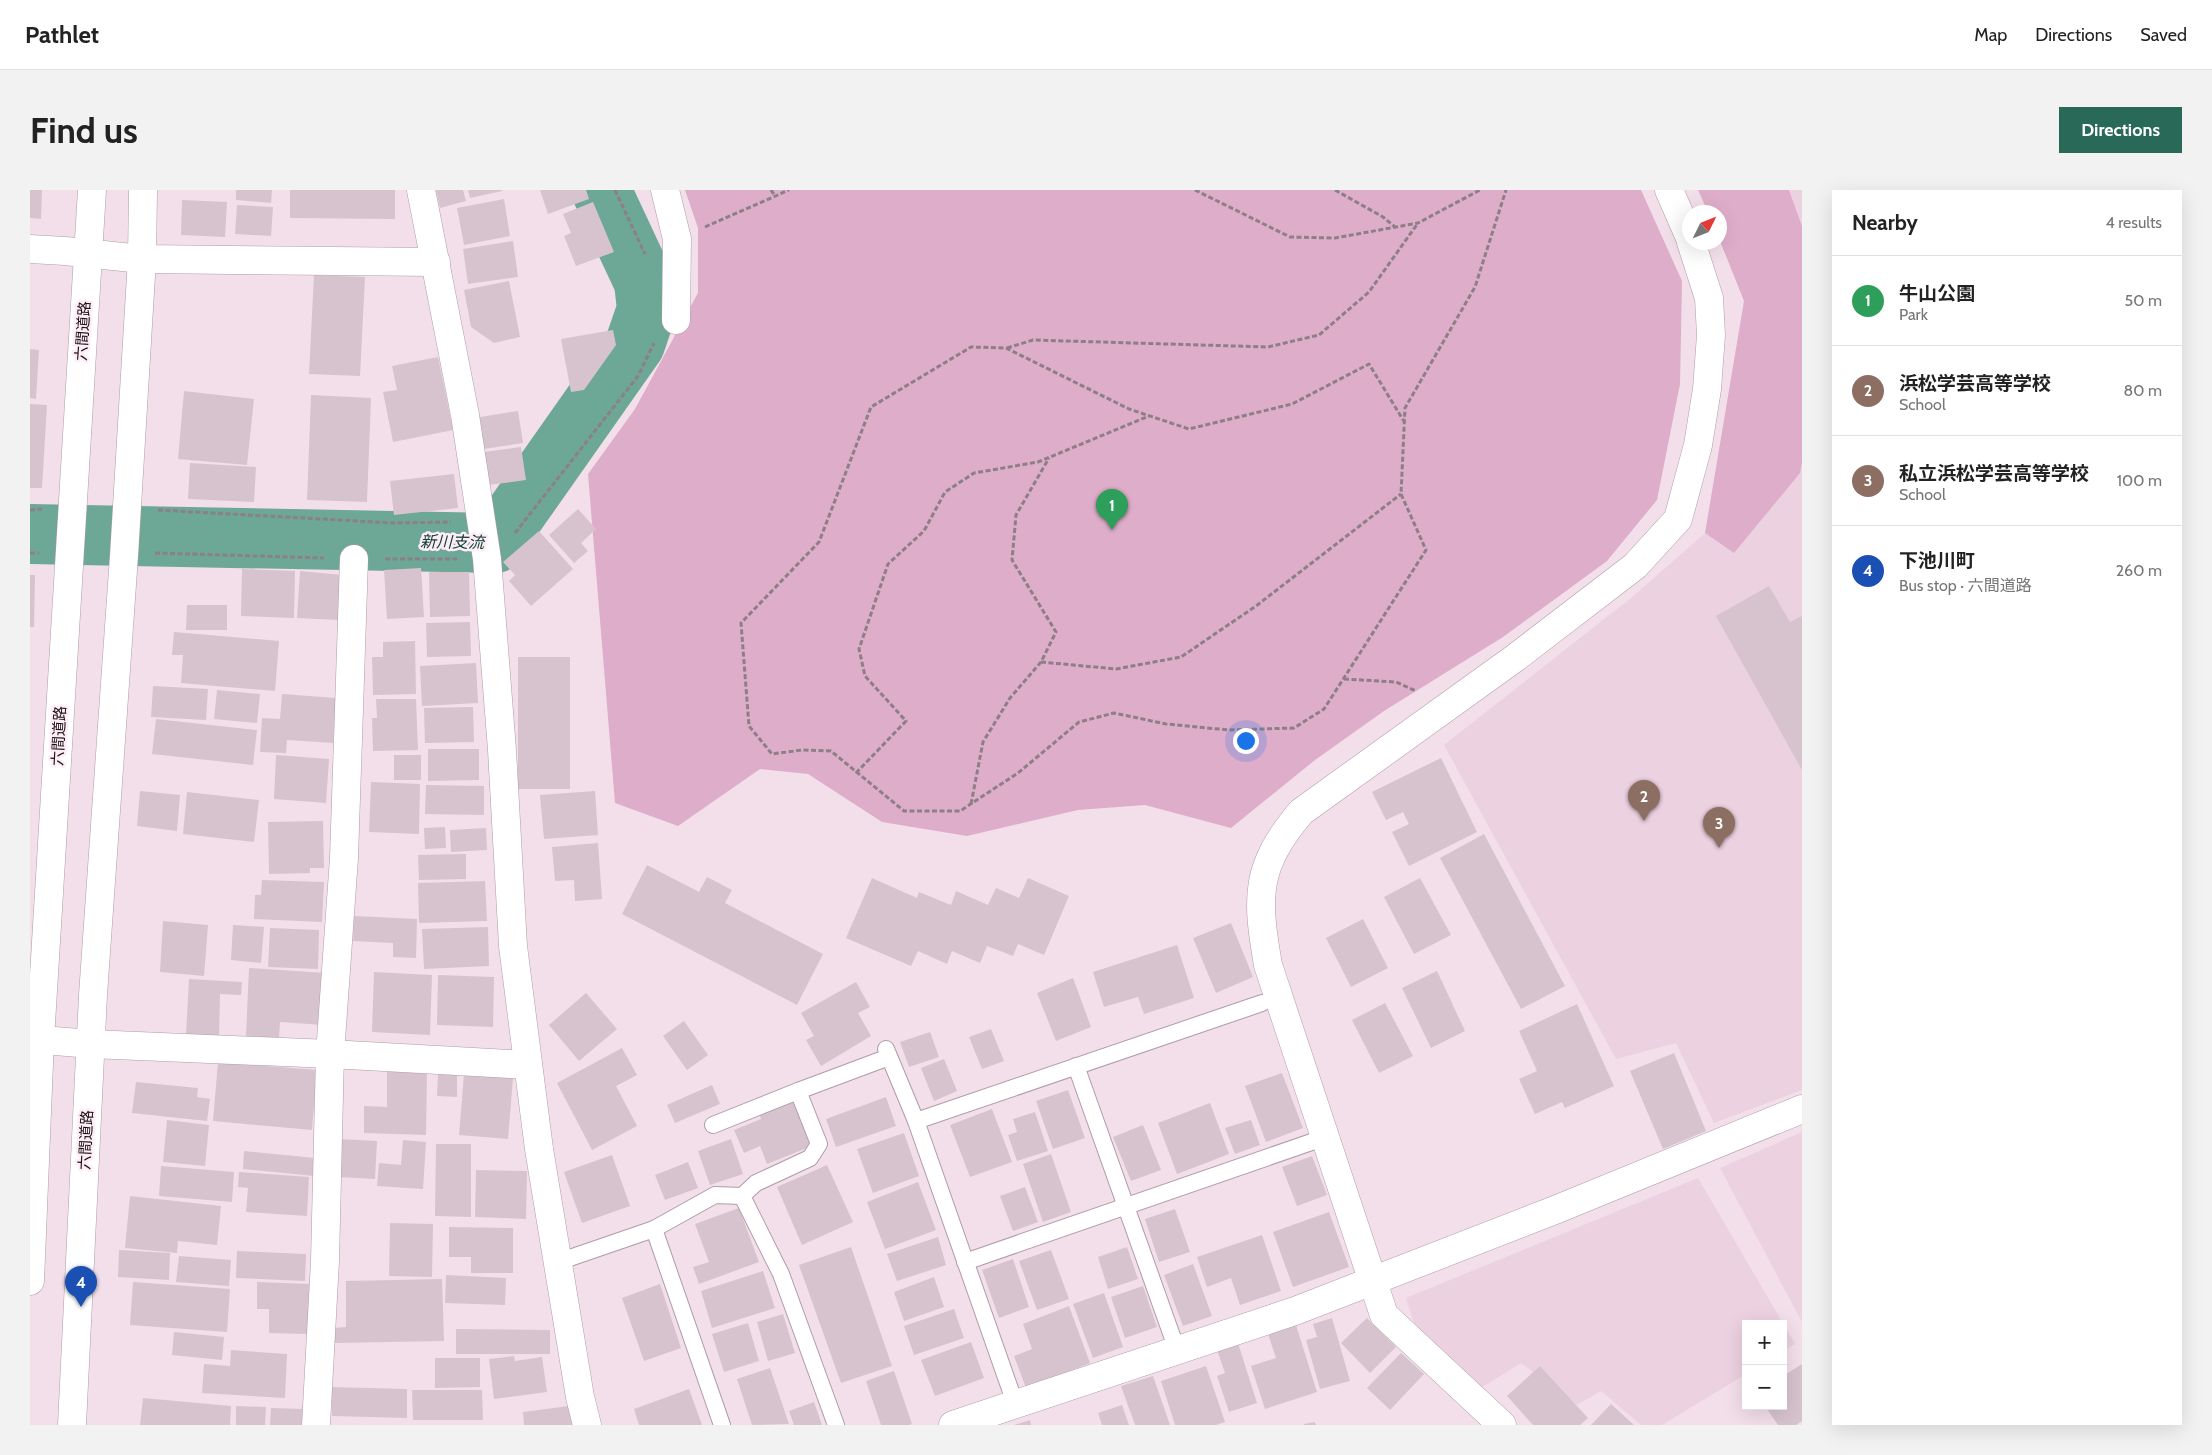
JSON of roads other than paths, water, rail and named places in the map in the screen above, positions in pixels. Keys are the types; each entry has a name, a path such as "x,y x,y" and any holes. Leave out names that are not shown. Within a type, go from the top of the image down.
{"street":[{"name":"六間道路","path":"30,1281 35,1040 70,551 92,190"},
{"path":"142,259 143,190"},
{"path":"421,190 465,414 486,559 502,750 513,946 539,1149 580,1397 587,1425"},
{"path":"666,190 677,239 676,320"},
{"path":"1669,190 1682,220"},
{"path":"30,249 142,259 436,262"},
{"path":"1502,1425 1384,1315 1268,965 1261,926 1262,879 1275,846 1301,812 1515,658 1634,566 1678,518 1698,445 1707,389 1711,335 1709,298 1694,250"},
{"name":"六間道路","path":"72,1425 91,1044 142,259"},
{"path":"316,1425 325,1261 330,1054 344,858 354,559"},
{"path":"35,1040 528,1065"},
{"path":"953,1425 1295,1311 1555,1210 1802,1109"}],"lane":[{"path":"916,1121 1262,1003"},
{"path":"713,1125 887,1053 916,1121 1015,1403"},
{"path":"1076,1066 1177,1350"},
{"path":"558,1262 654,1229 715,1195 742,1196 756,1183 810,1158 819,1144 798,1091"},
{"path":"965,1262 1326,1137"},
{"path":"742,1196 781,1274 836,1425"},
{"path":"654,1229 722,1425"}],"waterway":[{"name":"新川支流","path":"30,534 495,543 635,344 647,309 644,282 601,190"}],"place":[{"name":"牛山公園","path":"1112,530"},
{"name":"浜松学芸高等学校","path":"1644,821"},
{"name":"私立浜松学芸高等学校","path":"1719,848"},
{"name":"下池川町","path":"81,1307"}]}
